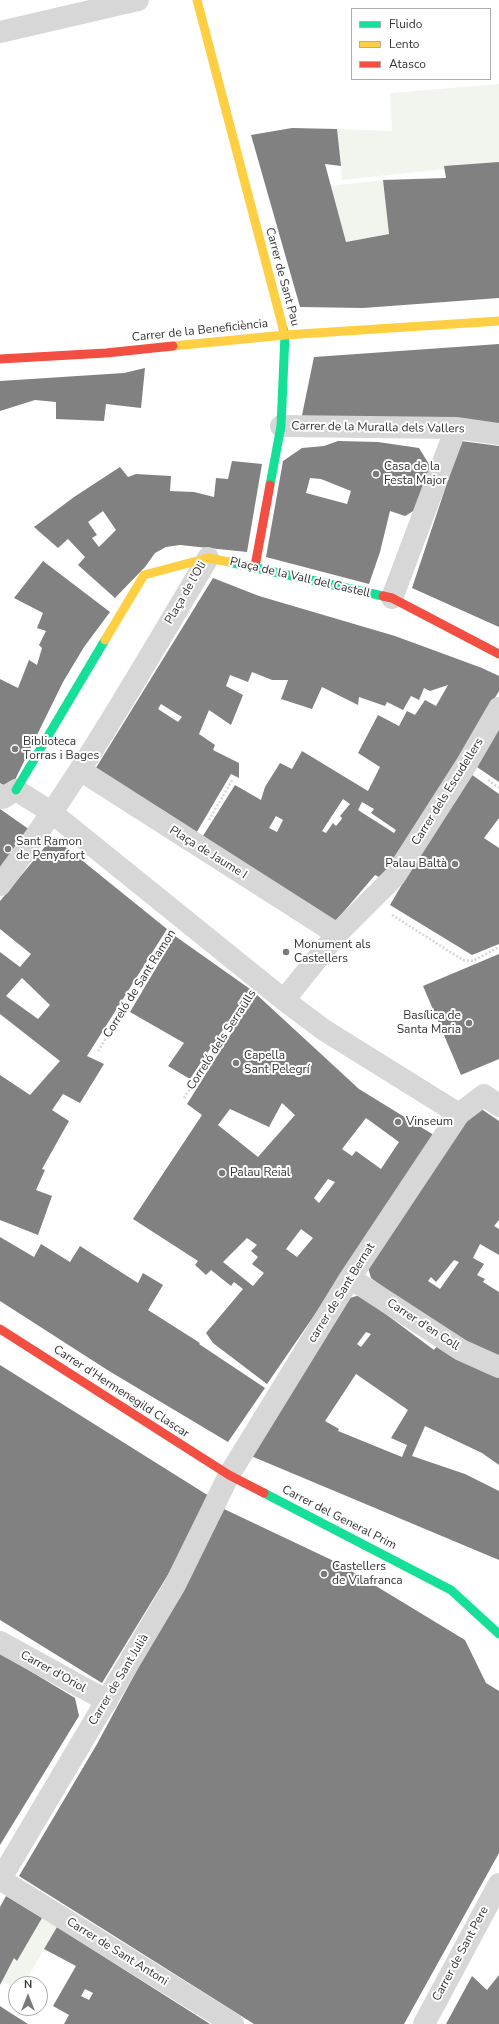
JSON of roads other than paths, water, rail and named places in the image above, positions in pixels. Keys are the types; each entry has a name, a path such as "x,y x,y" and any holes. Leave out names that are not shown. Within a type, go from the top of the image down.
{"street":[{"path":"0,32 138,0"},
{"name":"Carrer de Sant Pau","path":"197,0 285,334 281,426 255,566"},
{"name":"Carrer de la Beneficiència","path":"0,359 106,353 285,334 499,321"},
{"name":"Carrer de la Muralla dels Vallers","path":"281,426 456,428 499,434"},
{"path":"392,598 456,428"},
{"name":"Plaça de la Vall del Castell","path":"208,558 255,566 392,598 499,654"},
{"name":"Plaça de l'Oli","path":"0,885 40,832 51,812 80,770 208,558"},
{"name":"Plaça de l'Oli","path":"8,793 144,575 208,558"},
{"name":"Carrer dels Escudellers","path":"337,934 395,876 466,765 499,708"},
{"name":"Plaça de Jaume I","path":"80,770 337,934"},
{"path":"8,793 51,812 260,981 324,1030 459,1114"},
{"path":"284,1000 337,934"},
{"name":"carrer de Sant Bernat","path":"229,1475 350,1278 459,1114 484,1095 499,1106"},
{"name":"Carrer d'en Coll","path":"350,1278 461,1350 499,1367"},
{"name":"Carrer d'Hermenegild Clascar","path":"0,1329 229,1475"},
{"name":"Carrer del General Prim","path":"229,1475 451,1590 496,1631"},
{"name":"Carrer de Sant Julià","path":"0,1879 175,1585 229,1475"},
{"name":"Carrer d'Oriol","path":"0,1642 107,1701"},
{"name":"Carrer de Sant Antoni","path":"0,1879 233,2024"},
{"name":"Carrer de Sant Pere","path":"424,2024 499,1884"}],"place":[{"name":"Casa de la Festa Major","path":"376,474"},
{"name":"Biblioteca Torras i Bages","path":"15,749"},
{"name":"Sant Ramon de Penyafort","path":"8,849"},
{"name":"Palau Baltà","path":"455,864"},
{"name":"Monument als Castellers","path":"286,952"},
{"name":"Basílica de Santa Maria","path":"469,1023"},
{"name":"Capella Sant Pelegrí","path":"236,1063"},
{"name":"Vinseum","path":"398,1122"},
{"name":"Palau Reial","path":"222,1173"},
{"name":"Castellers de Vilafranca","path":"324,1574"}]}
